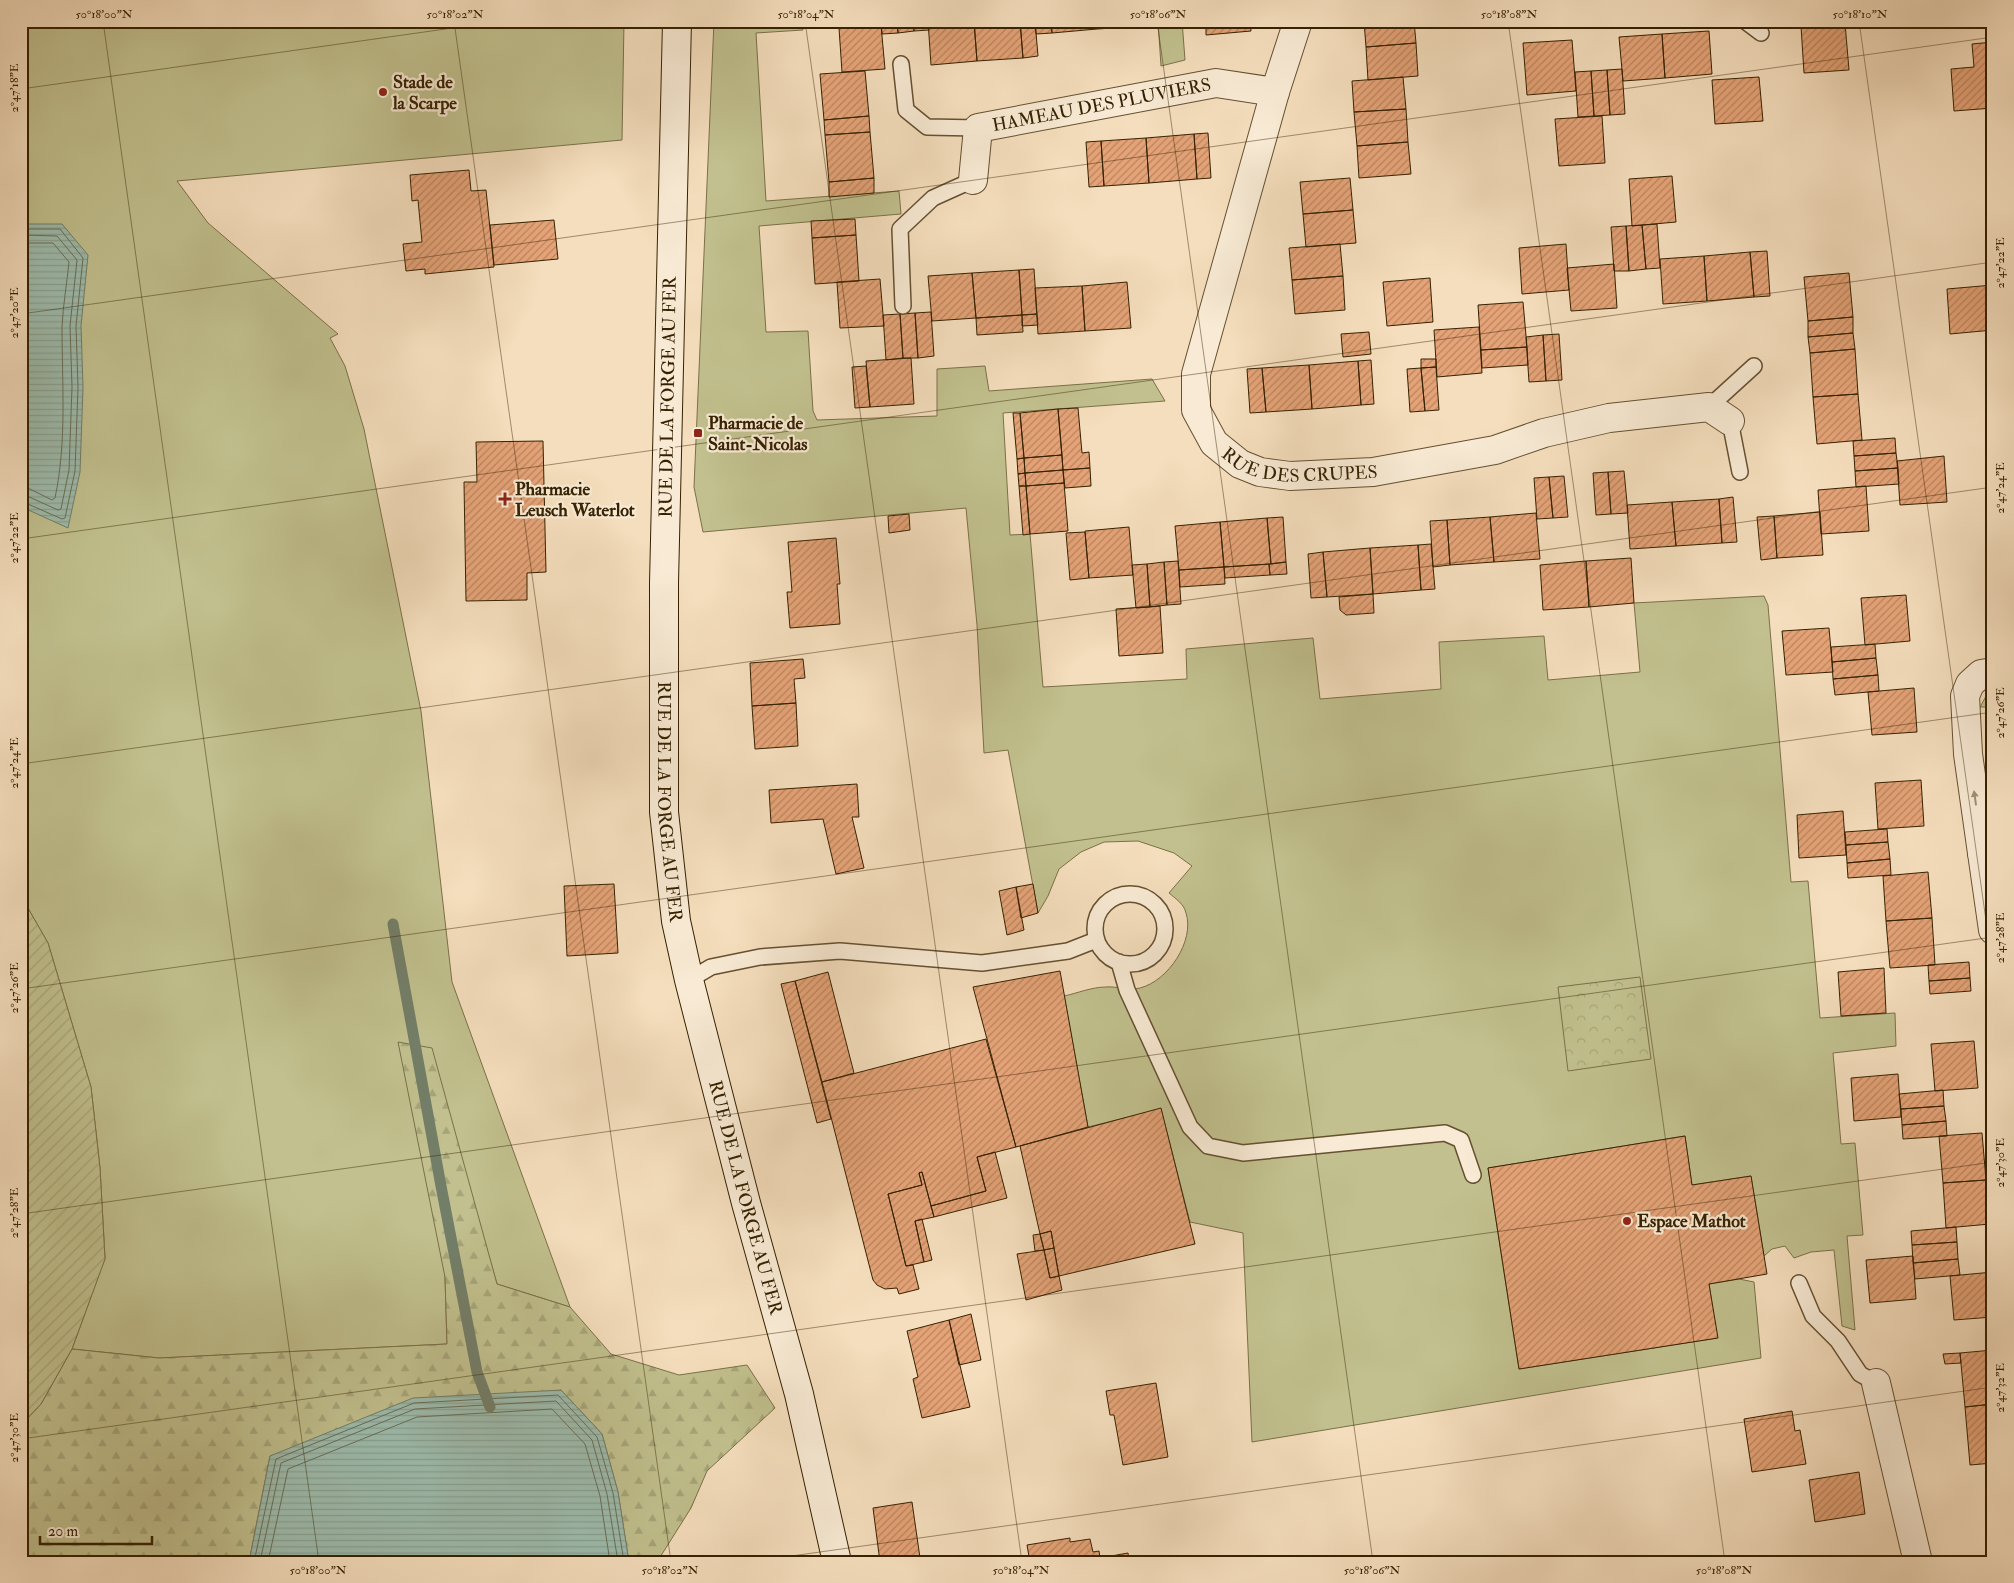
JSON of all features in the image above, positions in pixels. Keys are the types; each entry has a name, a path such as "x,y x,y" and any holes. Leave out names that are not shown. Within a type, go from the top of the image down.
{"street":[{"name":"RUE DE LA FORGE AU FER","path":"677,21 664,583 664,812 676,921 689,980 746,1203 799,1394 837,1562"},
{"name":"RUE DES CRUPES","path":"1298,21 1275,92 1196,374 1196,410 1214,443 1240,464 1260,472 1290,476 1373,472 1495,450 1544,433 1609,418 1720,414"},
{"name":"HAMEAU DES PLUVIERS","path":"973,180 978,128 1216,83 1275,92"},
{"path":"1993,672 1981,674 1970,684 1965,696 1968,754 1988,852 1993,930"},
{"path":"1876,1383 1918,1562"}],"lane":[{"path":"1745,21 1761,33"},
{"path":"900,64 906,110 926,127 978,128"},
{"path":"903,306 900,229 933,198 973,180"},
{"path":"1740,472 1720,414 1754,366"},
{"path":"1130,894 1150,901 1158,909 1163,919 1163,940 1150,957 1141,962 1130,964 1119,962 1102,950 1096,940 1096,918 1101,908 1109,901 1119,896 1130,894"},
{"path":"689,980 711,967 760,956 840,951 982,964 1068,951 1096,940"},
{"path":"1119,962 1127,990 1190,1128 1208,1146 1243,1153 1445,1133 1461,1140 1473,1175"},
{"path":"1799,1283 1813,1316 1838,1341 1860,1374 1876,1383"}],"green space":[{"path":"21,21 624,21 622,140 177,181 208,223 338,334 330,338 345,366 364,429 421,711 452,982 570,1307 497,1284 465,1173 445,1277 447,1344 159,1358 72,1349 105,1258 100,1168 91,1087 48,943 21,896"},
{"path":"714,21 803,21 803,30 756,33 766,201 899,191 901,214 759,226 766,332 808,331 813,411 817,420 937,416 937,369 985,366 989,391 1152,379 1165,401 1003,413 1010,535 1030,534 1043,687 1187,679 1186,649 1313,638 1320,699 1441,689 1439,642 1544,636 1548,680 1640,672 1634,603 1764,596 1768,605 1791,882 1808,881 1820,1018 1895,1013 1896,1046 1833,1053 1841,1144 1855,1143 1863,1235 1847,1236 1855,1330 1842,1326 1834,1250 1811,1252 1794,1258 1785,1246 1772,1249 1764,1256 1751,1176 1692,1185 1685,1136 1488,1168 1519,1369 1717,1338 1709,1284 1739,1279 1754,1282 1761,1358 1252,1442 1243,1233 1190,1222 1161,1109 1088,1127 1064,996 1101,987 1140,988 1150,984 1169,969 1183,947 1187,936 1188,924 1183,907 1169,893 1192,866 1174,853 1138,841 1104,842 1081,852 1059,869 1048,896 1038,913 1008,750 984,753 977,625 966,508 703,532 694,487"},
{"path":"1158,21 1182,21 1185,60 1161,66"},
{"path":"1990,689 1993,689 1993,707 1980,707"},
{"path":"21,896 48,943 91,1087 100,1168 105,1259 72,1349 41,1404 21,1425"},
{"path":"1640,977 1651,1059 1568,1071 1558,987"},
{"path":"398,1042 432,1048 497,1284 570,1307 611,1354 679,1375 747,1365 775,1408 707,1471 691,1508 657,1562 629,1562 618,1492 602,1434 561,1390 270,1456 249,1562 21,1562 21,1425 41,1404 72,1349 159,1358 447,1344 445,1277"}],"water":[{"path":"21,224 62,224 88,255 81,326 83,387 80,472 68,528 24,508 21,504"},
{"path":"561,1390 602,1434 618,1492 629,1562 249,1562 270,1456 413,1398"}],"building":[{"path":"881,21 897,21 898,33 882,34"},
{"path":"897,21 913,21 914,31 898,33"},
{"path":"913,21 928,21 929,30 914,31"},
{"path":"928,21 974,21 977,61 931,65"},
{"path":"974,21 1020,21 1023,58 977,61"},
{"path":"1020,21 1035,21 1038,56 1023,58"},
{"path":"1035,21 1051,21 1052,33 1036,34"},
{"path":"1051,21 1097,21 1097,29 1052,33"},
{"path":"1097,21 1145,21 1145,26 1097,29"},
{"path":"1145,21 1158,21 1158,25 1145,26"},
{"path":"1206,21 1250,21 1251,31 1206,35"},
{"path":"1364,21 1414,21 1416,43 1366,47"},
{"path":"1800,21 1845,21 1845,23 1801,26"},
{"path":"1845,23 1849,70 1804,73 1801,26"},
{"path":"881,25 885,69 842,72 839,28"},
{"path":"1709,31 1712,74 1665,78 1662,34"},
{"path":"1662,34 1665,78 1623,81 1619,37"},
{"path":"1572,40 1576,91 1527,95 1523,43"},
{"path":"1993,42 1993,108 1954,111 1951,69 1974,67 1972,44"},
{"path":"1416,43 1418,76 1368,80 1366,47"},
{"path":"1622,69 1625,114 1610,115 1607,70"},
{"path":"1607,70 1610,115 1594,116 1591,71"},
{"path":"865,71 869,116 824,120 820,74"},
{"path":"1591,71 1594,116 1578,117 1575,72"},
{"path":"1403,77 1406,109 1354,112 1352,81"},
{"path":"1759,77 1763,121 1715,124 1712,80"},
{"path":"1990,108 1993,108 1993,119 1991,119"},
{"path":"1406,109 1408,142 1357,146 1354,112"},
{"path":"869,116 870,132 825,135 824,120"},
{"path":"1602,116 1605,163 1559,166 1555,119"},
{"path":"870,132 874,178 829,182 825,135"},
{"path":"1208,133 1211,178 1197,179 1194,134"},
{"path":"1194,134 1197,179 1149,183 1146,138"},
{"path":"1146,138 1149,183 1104,186 1101,141"},
{"path":"1101,141 1104,186 1089,187 1086,142"},
{"path":"1408,142 1411,174 1359,178 1357,146"},
{"path":"1988,154 1993,154 1993,169 1990,169"},
{"path":"469,170 471,191 486,190 494,267 425,274 425,269 406,271 403,244 422,242 418,200 412,201 410,175"},
{"path":"1672,176 1676,222 1632,226 1629,179"},
{"path":"874,178 874,193 829,197 829,182"},
{"path":"1350,178 1353,210 1303,214 1300,182"},
{"path":"1353,210 1356,243 1306,247 1303,214"},
{"path":"855,219 856,235 812,238 811,221"},
{"path":"554,220 558,259 494,265 490,225"},
{"path":"1657,224 1660,268 1646,269 1642,225"},
{"path":"1642,225 1646,269 1629,271 1626,226"},
{"path":"1626,226 1629,271 1614,271 1611,227"},
{"path":"856,235 859,281 815,284 812,238"},
{"path":"1340,244 1343,276 1292,280 1289,248"},
{"path":"1566,244 1569,290 1522,294 1519,248"},
{"path":"1767,251 1770,296 1754,297 1750,252"},
{"path":"1750,252 1754,297 1707,301 1704,256"},
{"path":"1704,256 1707,301 1663,304 1660,259"},
{"path":"1614,264 1617,308 1571,311 1567,268"},
{"path":"1034,269 1037,314 1022,315 1019,270"},
{"path":"1019,270 1022,315 976,318 972,273"},
{"path":"972,273 976,318 932,321 928,276"},
{"path":"1849,273 1853,317 1808,321 1804,277"},
{"path":"1343,276 1345,310 1295,314 1292,280"},
{"path":"1430,278 1433,322 1387,326 1383,282"},
{"path":"880,279 884,326 840,328 837,282"},
{"path":"1127,282 1131,328 1085,331 1082,286"},
{"path":"1993,285 1993,330 1950,334 1947,289"},
{"path":"1082,286 1085,331 1038,334 1035,288"},
{"path":"1523,302 1527,347 1481,350 1478,305"},
{"path":"931,312 934,356 918,358 915,313"},
{"path":"915,313 918,358 903,358 900,314"},
{"path":"900,314 903,358 886,360 883,315"},
{"path":"1037,314 1038,325 1022,326 1022,315"},
{"path":"1022,315 1023,332 977,335 976,318"},
{"path":"1853,317 1853,333 1808,337 1808,321"},
{"path":"1479,327 1482,373 1437,377 1434,330"},
{"path":"1369,332 1371,354 1343,357 1341,334"},
{"path":"1853,333 1855,349 1810,353 1808,337"},
{"path":"1559,334 1562,380 1546,381 1543,335"},
{"path":"1543,335 1546,381 1529,382 1526,337"},
{"path":"1527,347 1528,365 1482,368 1481,350"},
{"path":"1855,349 1858,394 1813,397 1810,353"},
{"path":"911,358 914,404 870,407 866,361"},
{"path":"1421,359 1436,359 1436,367 1421,368"},
{"path":"1371,360 1374,404 1361,405 1358,361"},
{"path":"1358,361 1361,405 1312,409 1309,365"},
{"path":"1309,365 1312,409 1266,412 1262,368"},
{"path":"866,366 870,407 855,408 852,367"},
{"path":"1436,367 1439,410 1425,411 1421,368"},
{"path":"1262,368 1266,412 1250,413 1247,369"},
{"path":"1421,368 1425,411 1410,412 1407,369"},
{"path":"1858,394 1862,440 1817,444 1813,397"},
{"path":"1078,408 1082,453 1089,452 1090,468 1063,470 1058,409"},
{"path":"1058,409 1062,455 1024,458 1020,413"},
{"path":"1013,413 1020,413 1024,458 1017,459"},
{"path":"1895,438 1896,453 1854,456 1853,441"},
{"path":"543,441 546,572 527,573 527,600 466,601 464,482 477,482 476,442"},
{"path":"1896,453 1898,468 1855,471 1854,456"},
{"path":"1062,455 1063,470 1025,473 1024,458"},
{"path":"1944,456 1947,502 1900,505 1897,461"},
{"path":"1024,458 1025,473 1018,474 1017,459"},
{"path":"1090,468 1091,486 1065,488 1063,470"},
{"path":"1898,468 1899,484 1856,487 1855,471"},
{"path":"1063,470 1064,483 1026,486 1025,473"},
{"path":"1624,471 1628,513 1611,514 1608,472"},
{"path":"1608,472 1611,514 1596,515 1593,473"},
{"path":"1025,473 1026,486 1019,486 1018,474"},
{"path":"1564,476 1568,517 1553,518 1549,477"},
{"path":"1549,477 1553,518 1537,519 1534,478"},
{"path":"1064,483 1068,531 1030,534 1026,486"},
{"path":"1019,486 1026,486 1030,534 1023,535"},
{"path":"1866,486 1869,531 1821,534 1818,490"},
{"path":"1733,497 1737,542 1722,543 1719,499"},
{"path":"1719,499 1722,543 1676,546 1672,502"},
{"path":"1672,502 1676,546 1630,549 1627,505"},
{"path":"1820,512 1823,555 1777,558 1774,516"},
{"path":"1536,513 1540,559 1494,562 1490,517"},
{"path":"909,514 910,530 889,533 888,516"},
{"path":"1774,516 1777,558 1761,560 1757,517"},
{"path":"1283,517 1286,562 1271,564 1267,518"},
{"path":"1490,517 1494,562 1450,565 1447,520"},
{"path":"1267,518 1271,564 1224,567 1220,522"},
{"path":"1447,520 1450,565 1433,567 1430,521"},
{"path":"1220,522 1224,567 1179,570 1175,526"},
{"path":"1129,527 1133,575 1089,578 1085,531"},
{"path":"1085,532 1089,578 1070,580 1066,533"},
{"path":"836,538 840,584 837,584 840,624 790,628 787,592 792,592 788,542"},
{"path":"1431,544 1435,589 1421,590 1418,545"},
{"path":"1418,545 1421,590 1373,594 1370,548"},
{"path":"1370,548 1373,594 1327,597 1323,552"},
{"path":"1323,552 1327,597 1311,598 1308,554"},
{"path":"1631,558 1634,603 1589,607 1586,561"},
{"path":"1178,561 1181,604 1167,605 1164,562"},
{"path":"1586,561 1589,607 1543,610 1540,565"},
{"path":"1164,562 1167,605 1150,607 1147,564"},
{"path":"1286,562 1287,574 1270,575 1269,564"},
{"path":"1147,564 1150,607 1136,608 1132,565"},
{"path":"1269,564 1270,575 1225,578 1224,567"},
{"path":"1224,567 1225,584 1180,587 1179,570"},
{"path":"1373,594 1374,613 1346,615 1340,610 1339,597"},
{"path":"1906,595 1910,641 1865,645 1861,598"},
{"path":"1160,606 1163,653 1119,656 1116,609"},
{"path":"1829,628 1833,672 1786,675 1782,631"},
{"path":"1875,644 1876,658 1832,662 1831,647"},
{"path":"1876,658 1878,675 1833,679 1832,662"},
{"path":"803,659 805,678 794,679 796,703 752,706 750,663"},
{"path":"1878,675 1879,691 1835,695 1833,679"},
{"path":"1914,688 1917,732 1872,735 1868,692"},
{"path":"796,703 798,746 755,749 752,706"},
{"path":"1921,780 1924,826 1878,829 1875,783"},
{"path":"857,784 859,817 852,817 864,868 836,874 823,819 771,823 769,790"},
{"path":"1843,811 1846,855 1799,858 1797,815"},
{"path":"1887,829 1888,842 1846,845 1845,832"},
{"path":"1888,842 1890,859 1847,863 1846,845"},
{"path":"1890,859 1891,875 1848,878 1847,863"},
{"path":"1928,872 1932,918 1886,921 1883,876"},
{"path":"614,884 618,953 567,956 564,886"},
{"path":"1033,884 1038,913 1021,918 1016,887"},
{"path":"1016,887 1024,930 1007,935 999,891"},
{"path":"1932,918 1935,965 1890,968 1886,921"},
{"path":"1969,962 1970,978 1929,981 1928,965"},
{"path":"1884,968 1886,1013 1841,1016 1838,972"},
{"path":"1060,971 1088,1127 1016,1147 973,987"},
{"path":"828,972 854,1073 822,1082 795,981"},
{"path":"1970,978 1971,991 1930,994 1929,981"},
{"path":"795,981 831,1119 817,1123 781,984"},
{"path":"986,1039 1016,1147 977,1157 986,1191 931,1206 922,1172 919,1173 922,1185 888,1194 906,1266 913,1265 919,1289 899,1294 897,1288 885,1289 877,1285 873,1280 822,1082"},
{"path":"1974,1041 1978,1088 1935,1091 1931,1044"},
{"path":"1898,1074 1901,1117 1854,1121 1851,1078"},
{"path":"1943,1090 1944,1106 1901,1109 1899,1094"},
{"path":"1944,1106 1946,1121 1902,1125 1901,1109"},
{"path":"1161,1108 1195,1244 1059,1276 1051,1231 1040,1234 1020,1146"},
{"path":"1946,1121 1947,1136 1903,1139 1902,1125"},
{"path":"1982,1133 1986,1180 1943,1183 1939,1136"},
{"name":"Espace Mathot","path":"1685,1136 1692,1185 1751,1176 1767,1274 1709,1284 1718,1338 1519,1369 1488,1168"},
{"path":"995,1152 1007,1198 934,1217 931,1206 986,1191 977,1157"},
{"path":"922,1172 934,1217 915,1221 924,1262 906,1266 888,1194 922,1185 919,1173"},
{"path":"1986,1180 1990,1224 1946,1228 1943,1183"},
{"path":"922,1219 932,1260 924,1262 915,1221"},
{"path":"1956,1227 1957,1242 1912,1245 1911,1231"},
{"path":"1051,1231 1054,1248 1044,1250 1040,1234"},
{"path":"1040,1234 1044,1250 1035,1251 1033,1235"},
{"path":"1957,1242 1958,1259 1913,1263 1912,1245"},
{"path":"1054,1248 1059,1276 1050,1278 1044,1250"},
{"path":"1044,1250 1050,1278 1059,1276 1062,1290 1026,1300 1017,1254"},
{"path":"1913,1256 1916,1299 1870,1303 1866,1260"},
{"path":"1958,1259 1960,1275 1915,1279 1913,1263"},
{"path":"1993,1272 1993,1317 1954,1320 1950,1276"},
{"path":"971,1314 981,1360 959,1365 949,1320"},
{"path":"949,1320 970,1407 922,1418 913,1379 918,1377 907,1331"},
{"path":"1993,1350 1993,1404 1965,1407 1960,1353"},
{"path":"1960,1353 1961,1363 1945,1364 1943,1354"},
{"path":"1156,1383 1168,1457 1123,1465 1114,1415 1110,1415 1106,1391"},
{"path":"1993,1404 1993,1463 1970,1465 1965,1407"},
{"path":"1792,1411 1795,1431 1800,1430 1806,1464 1752,1472 1744,1419"},
{"path":"1859,1472 1865,1514 1815,1522 1809,1480"},
{"path":"912,1502 920,1558 897,1562 880,1562 873,1508"},
{"path":"1070,1538 1070,1542 1090,1539 1093,1552 1099,1551 1100,1558 1128,1553 1129,1562 1030,1562 1027,1545"},
{"path":"920,1558 920,1562 897,1562"}],"waterway":[{"path":"393,924 477,1372 490,1407"}],"place":[{"name":"Stade de la Scarpe","path":"383,92"},
{"name":"Pharmacie de Saint-Nicolas","path":"698,433"},
{"name":"Pharmacie Leusch Waterlot","path":"505,499"},
{"name":"Espace Mathot","path":"1627,1221"}]}
